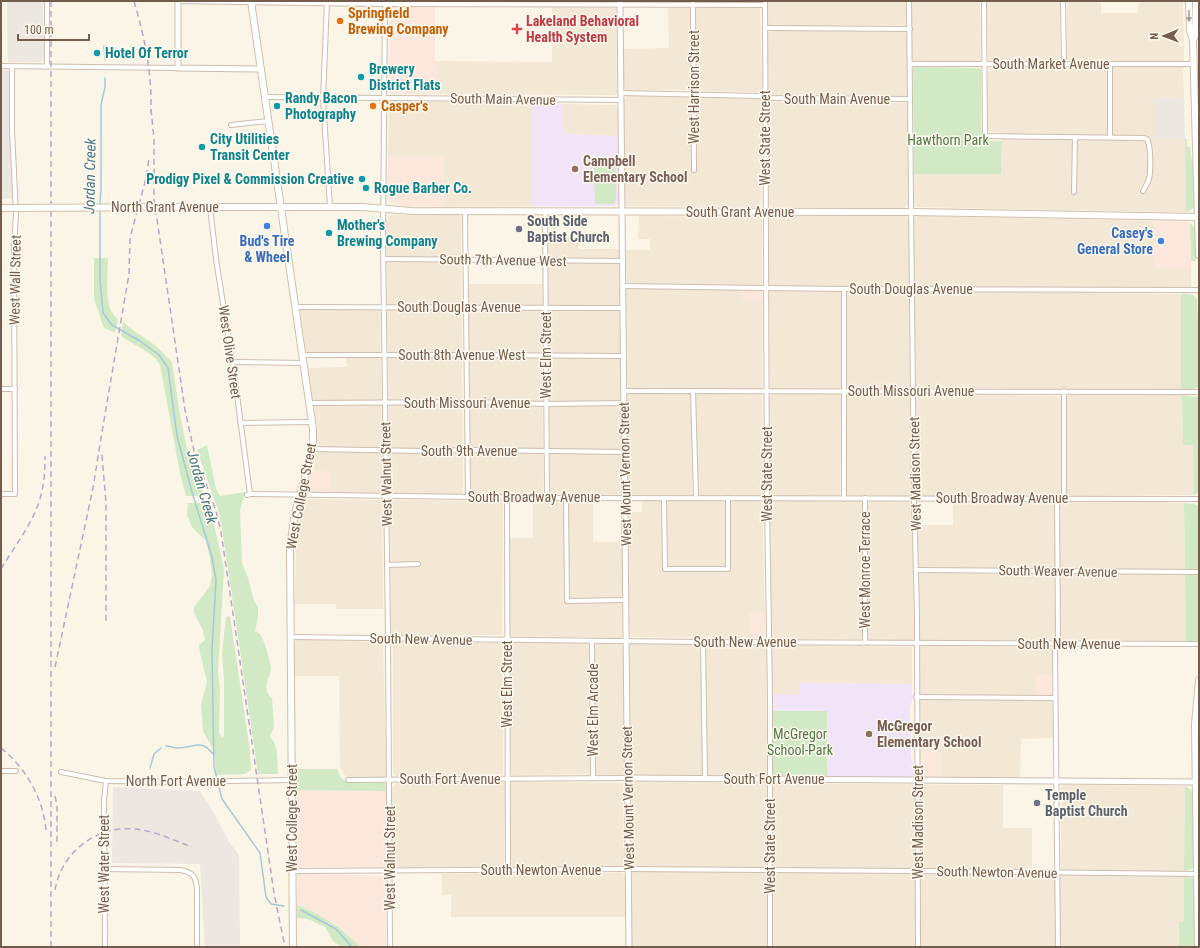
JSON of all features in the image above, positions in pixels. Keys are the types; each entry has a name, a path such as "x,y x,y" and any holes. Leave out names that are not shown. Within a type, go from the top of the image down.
{"main road":[{"name":"West College Street","path":"251,1 301,356 312,422 313,449 294,517 290,542 293,947"},
{"path":"1189,1 1190,31 1193,40 1199,255"},
{"path":"1193,40 1196,34 1196,1"},
{"path":"1195,140 1199,149"},
{"name":"South Grant Avenue","path":"280,206 383,208 407,211 911,212 1199,217"},
{"name":"North Grant Avenue","path":"1,208 280,206"},
{"path":"1198,947 1198,782 1195,724 1199,680"}],"street":[{"path":"47,1 47,66"},
{"path":"178,68 178,1 693,4 765,3"},
{"name":"West Madison Street","path":"909,1 918,780 918,947"},
{"path":"984,1 985,136 1140,137 1147,139 1149,144 1149,174 1147,185 1143,191"},
{"path":"1063,1 1064,63"},
{"path":"327,2 323,99 330,207"},
{"name":"West Walnut Street","path":"385,2 383,259 388,565 390,947"},
{"name":"West Mount Vernon Street","path":"620,3 629,947"},
{"name":"West State Street","path":"765,3 764,98 770,947"},
{"name":"West Harrison Street","path":"693,4 694,170"},
{"path":"765,28 910,29"},
{"name":"South Market Avenue","path":"910,64 1193,64"},
{"path":"1110,64 1110,137"},
{"path":"1,66 261,69"},
{"name":"West Wall Street","path":"1,494 15,494 14,272 16,214 12,130 12,66"},
{"name":"South Main Avenue","path":"621,93 760,96 764,98 910,99"},
{"name":"South Main Avenue","path":"265,97 323,99 384,98 621,100"},
{"path":"231,125 268,121"},
{"path":"1074,192 1075,137"},
{"name":"West Olive Street","path":"207,207 232,362 249,495"},
{"path":"465,211 468,497"},
{"name":"West Elm Street","path":"545,211 547,498"},
{"name":"South 7th Avenue West","path":"383,259 623,261"},
{"name":"South Douglas Avenue","path":"623,286 844,289 1199,290"},
{"name":"West Monroe Terrace","path":"844,289 844,498"},
{"name":"South Douglas Avenue","path":"295,307 623,308"},
{"name":"South 8th Avenue West","path":"301,356 623,356"},
{"path":"232,362 303,363"},
{"path":"1,389 15,389"},
{"name":"South Missouri Avenue","path":"624,391 1199,392"},
{"path":"694,391 696,497"},
{"path":"1064,391 1064,498"},
{"name":"South Missouri Avenue","path":"309,403 624,403"},
{"path":"240,423 312,422"},
{"name":"South 9th Avenue","path":"313,449 625,452"},
{"name":"South Broadway Avenue","path":"249,495 547,498 696,497 1199,499"},
{"name":"West Elm Street","path":"506,497 508,870"},
{"path":"566,498 567,601 626,600"},
{"path":"664,498 665,569 728,570 728,498"},
{"name":"West Monroe Terrace","path":"865,498 865,642"},
{"path":"1058,498 1058,638 1055,651 1058,947"},
{"path":"388,565 418,564"},
{"name":"South Weaver Avenue","path":"916,570 1199,572"},
{"name":"South New Avenue","path":"290,638 703,642 1199,644"},
{"name":"West Elm Arcade","path":"592,641 593,778"},
{"path":"703,642 705,779"},
{"path":"916,697 1055,698"},
{"path":"1,770 16,771"},
{"name":"North Fort Avenue","path":"61,772 106,781 291,780"},
{"name":"South Fort Avenue","path":"348,780 627,778 1198,782"},
{"name":"West Water Street","path":"105,947 104,801 106,781"},
{"path":"104,869 180,870 193,874 196,880 197,889 197,947"},
{"name":"South Newton Avenue","path":"292,871 629,869 1198,874"}],"shaded area":[{"path":"7,1 43,1 44,60 40,62 8,62"},
{"path":"768,1 907,1 906,25 770,26 768,24"},
{"path":"911,1 980,1 981,61 913,61"},
{"path":"987,1 1060,1 1060,61 989,61"},
{"path":"1067,1 1101,1 1101,13 1138,13 1139,1 1183,1 1184,61 1067,60"},
{"path":"392,6 435,7 435,60 437,94 392,94 389,92 390,8"},
{"path":"552,7 616,8 617,95 437,94 436,61 552,62"},
{"path":"668,7 691,8 691,90 626,90 624,86 624,49 669,48"},
{"path":"697,7 760,9 762,90 760,92 697,91 694,9"},
{"path":"772,31 905,32 907,34 907,96 768,97 768,34"},
{"path":"1183,67 1184,97 1153,98 1153,139 1185,139 1186,212 916,207 914,202 914,174 1001,174 1002,133 990,132 988,128 988,72 990,68"},
{"path":"1,70 8,70 10,73 10,138 13,198 1,199"},
{"path":"627,96 761,99 761,205 756,207 626,206 624,100"},
{"path":"1184,97 1185,139 1153,139 1153,98"},
{"path":"391,101 532,103 532,206 444,207 444,157 388,157 389,104"},
{"path":"774,102 907,103 908,206 903,208 771,207 769,204 767,106 768,104"},
{"name":"Campbell Elementary School","path":"532,103 564,104 564,134 618,136 619,203 617,205 532,206"},
{"path":"564,104 615,105 618,108 618,136 564,134"},
{"path":"388,157 444,157 444,207 403,206 389,203 387,199"},
{"path":"389,215 458,215 461,217 463,491 461,494 393,494 390,491 386,221"},
{"path":"639,216 760,217 762,220 762,284 627,284 626,250 650,250 650,239 638,239"},
{"path":"772,216 906,216 909,219 909,285 770,286 769,220"},
{"path":"915,217 1154,221 1154,268 1191,268 1191,288 915,287 913,221"},
{"path":"1154,221 1190,223 1191,268 1154,268"},
{"path":"548,237 579,237 579,249 619,249 622,492 618,495 550,494"},
{"path":"468,284 542,284 543,495 472,495 470,493"},
{"path":"629,288 742,290 742,301 763,301 762,387 758,389 628,388 626,290"},
{"path":"742,290 762,290 763,301 742,301"},
{"path":"770,291 842,293 842,388 772,389 770,387"},
{"path":"850,291 909,292 910,388 849,389 847,387 847,293"},
{"path":"918,291 1181,294 1181,389 916,388 914,293"},
{"path":"300,309 380,310 382,494 331,494 331,472 313,471 317,452 317,426 308,368 347,367 345,353 306,353"},
{"path":"627,394 691,394 692,495 630,495 628,490"},
{"path":"697,394 762,395 763,495 698,495"},
{"path":"846,394 910,394 910,495 846,495"},
{"path":"771,395 841,395 840,495 773,496 771,494 769,398"},
{"path":"916,395 1060,396 1060,494 1054,496 917,496"},
{"path":"1069,395 1182,395 1183,445 1193,445 1194,495 1070,496 1067,493 1067,397"},
{"path":"313,471 331,472 331,494 308,493 306,491 306,487 308,486"},
{"path":"303,500 382,500 383,609 336,609 336,604 295,604 296,534 302,502"},
{"path":"394,500 503,501 502,635 392,634 390,502"},
{"path":"533,500 593,501 593,542 622,542 622,637 510,636 510,538 533,538"},
{"path":"642,501 759,501 762,503 765,613 749,613 749,638 630,637 628,512 642,512"},
{"path":"774,501 862,502 863,639 774,639 771,636 770,504"},
{"path":"870,501 912,503 913,640 870,640 868,638 868,503"},
{"path":"953,501 1053,502 1055,505 1055,568 919,568 917,525 953,525"},
{"path":"1061,502 1184,503 1185,570 1060,569 1059,505"},
{"path":"920,573 1054,574 1056,640 920,640 918,576"},
{"path":"1060,574 1185,574 1186,641 1061,640"},
{"path":"749,613 765,613 765,635 763,638 749,638"},
{"path":"297,640 383,642 385,777 348,777 343,774 340,766 339,676 295,676 295,643"},
{"path":"393,642 502,644 503,774 395,775 393,771"},
{"path":"632,642 766,646 767,775 763,777 631,775 629,645"},
{"path":"513,643 591,644 591,774 513,775 511,773 510,646"},
{"path":"620,644 623,646 624,772 622,775 598,775 595,773 594,645"},
{"path":"773,645 912,647 912,684 799,683 799,694 772,694 771,647"},
{"path":"919,646 1050,647 1052,649 1052,674 1036,674 1036,697 919,695"},
{"path":"1036,674 1052,674 1051,696 1036,697"},
{"name":"McGregor Elementary School","path":"799,683 912,684 913,697 910,708 913,776 827,777 827,711 772,711 772,694 799,694"},
{"path":"920,700 1050,700 1052,703 1053,738 1021,739 1020,779 942,778 941,751 919,752"},
{"path":"941,751 942,778 920,777 919,752"},
{"path":"501,781 505,784 504,866 502,868 394,867 392,788 395,784"},
{"path":"511,782 623,783 624,866 512,867"},
{"path":"632,782 1003,785 1003,828 1032,828 1032,869 1052,870 1061,869 1061,786 1185,786 1184,922 1179,922 1179,947 632,947"},
{"path":"113,787 200,791 229,842 239,855 240,947 205,947 200,864 112,863"},
{"path":"296,790 386,791 385,868 297,867"},
{"path":"297,873 385,876 386,947 360,947 332,922 297,905"},
{"path":"622,873 625,876 625,917 451,917 451,895 442,895 442,874"}],"green space":[{"name":"Hawthorn Park","path":"914,67 979,68 981,70 981,128 982,133 990,141 1002,141 1001,174 914,174"},
{"path":"1185,139 1187,139 1187,147 1190,147 1196,195 1194,207 1186,212"},
{"path":"594,165 616,165 616,200 614,204 595,204"},
{"path":"1190,223 1195,230 1196,235 1197,245 1195,261 1191,261"},
{"path":"94,258 108,258 108,301 112,313 118,319 115,333 104,328 94,299"},
{"path":"1181,294 1192,295 1197,299 1199,387 1194,389 1181,389"},
{"path":"123,322 155,345 172,362 186,445 204,496 186,496 180,473 160,365 147,352 121,336"},
{"path":"1182,395 1199,397 1199,493 1194,495 1193,445 1183,445"},
{"path":"207,445 216,489 220,496 245,492 240,510 242,563 248,578 254,601 258,607 258,618 255,631 261,636 271,667 266,688 272,698 274,727 270,736 276,749 278,774 258,774 222,528 218,510 197,450"},
{"path":"188,503 207,503 215,529 224,570 218,671 220,690 219,733 222,738 224,736 224,679 222,654 226,617 230,616 250,751 251,770 245,774 216,775 215,757 212,747 203,731 201,705 207,682 199,645 205,640 203,630 194,613 194,607 210,586 212,575 206,541 192,527 187,515"},
{"path":"1184,503 1199,506 1198,570 1185,570"},
{"path":"1185,574 1199,575 1199,641 1186,641"},
{"name":"McGregor School-Park","path":"772,711 827,711 827,777 773,776"},
{"path":"296,769 337,769 341,778 347,782 385,783 386,791 296,790"},
{"path":"1185,786 1191,790 1194,796 1194,864 1192,869 1184,871"},
{"path":"1184,877 1192,878 1195,883 1195,947 1179,947 1179,922 1184,921"},
{"path":"297,905 331,922 346,933 360,947 342,947 333,941 325,927 308,919 297,918"}],"waterway":[{"name":"Jordan Creek","path":"104,46 105,60"},
{"name":"Jordan Creek","path":"100,205 101,105 105,87 105,78"},
{"name":"Jordan Creek","path":"100,209 100,280 103,313 112,325 140,341 159,355 168,368 177,436 212,557 216,580 212,650 214,767 222,799 260,853 266,897 271,904 284,906"},
{"path":"166,746 184,748 201,745 205,746 213,754"},
{"path":"150,768 154,754 161,748"},
{"name":"Jordan Creek","path":"301,910 336,929 352,947"}],"railway":[{"path":"51,1 51,947"},
{"path":"134,1 147,56 151,113"},
{"path":"151,109 154,139 154,199 185,410 194,451 216,511 221,532 274,893 285,947"},
{"path":"55,667 93,488 129,274 130,238 145,182 149,159"},
{"path":"102,455 106,503 106,621"},
{"path":"1,569 36,511 43,485 45,456"},
{"path":"1,748 18,765 32,784 41,806 46,830"},
{"path":"55,796 57,806 57,846"},
{"path":"55,890 58,877 72,854 93,837 105,832 119,829 148,831 192,847"}],"place":[{"name":"Springfield Brewing Company","path":"340,21"},
{"name":"Lakeland Behavioral Health System","path":"517,29"},
{"name":"Hotel Of Terror","path":"97,53"},
{"name":"Brewery District Flats","path":"361,77"},
{"name":"Randy Bacon Photography","path":"277,106"},
{"name":"Casper's","path":"373,106"},
{"name":"City Utilities Transit Center","path":"202,147"},
{"name":"Campbell Elementary School","path":"575,169"},
{"name":"Prodigy Pixel & Commission Creative","path":"362,179"},
{"name":"Rogue Barber Co.","path":"366,188"},
{"name":"Bud's Tire & Wheel","path":"267,226"},
{"name":"South Side Baptist Church","path":"519,229"},
{"name":"Mother's Brewing Company","path":"329,233"},
{"name":"Casey's General Store","path":"1161,241"},
{"name":"McGregor Elementary School","path":"869,734"},
{"name":"Temple Baptist Church","path":"1037,803"}]}
